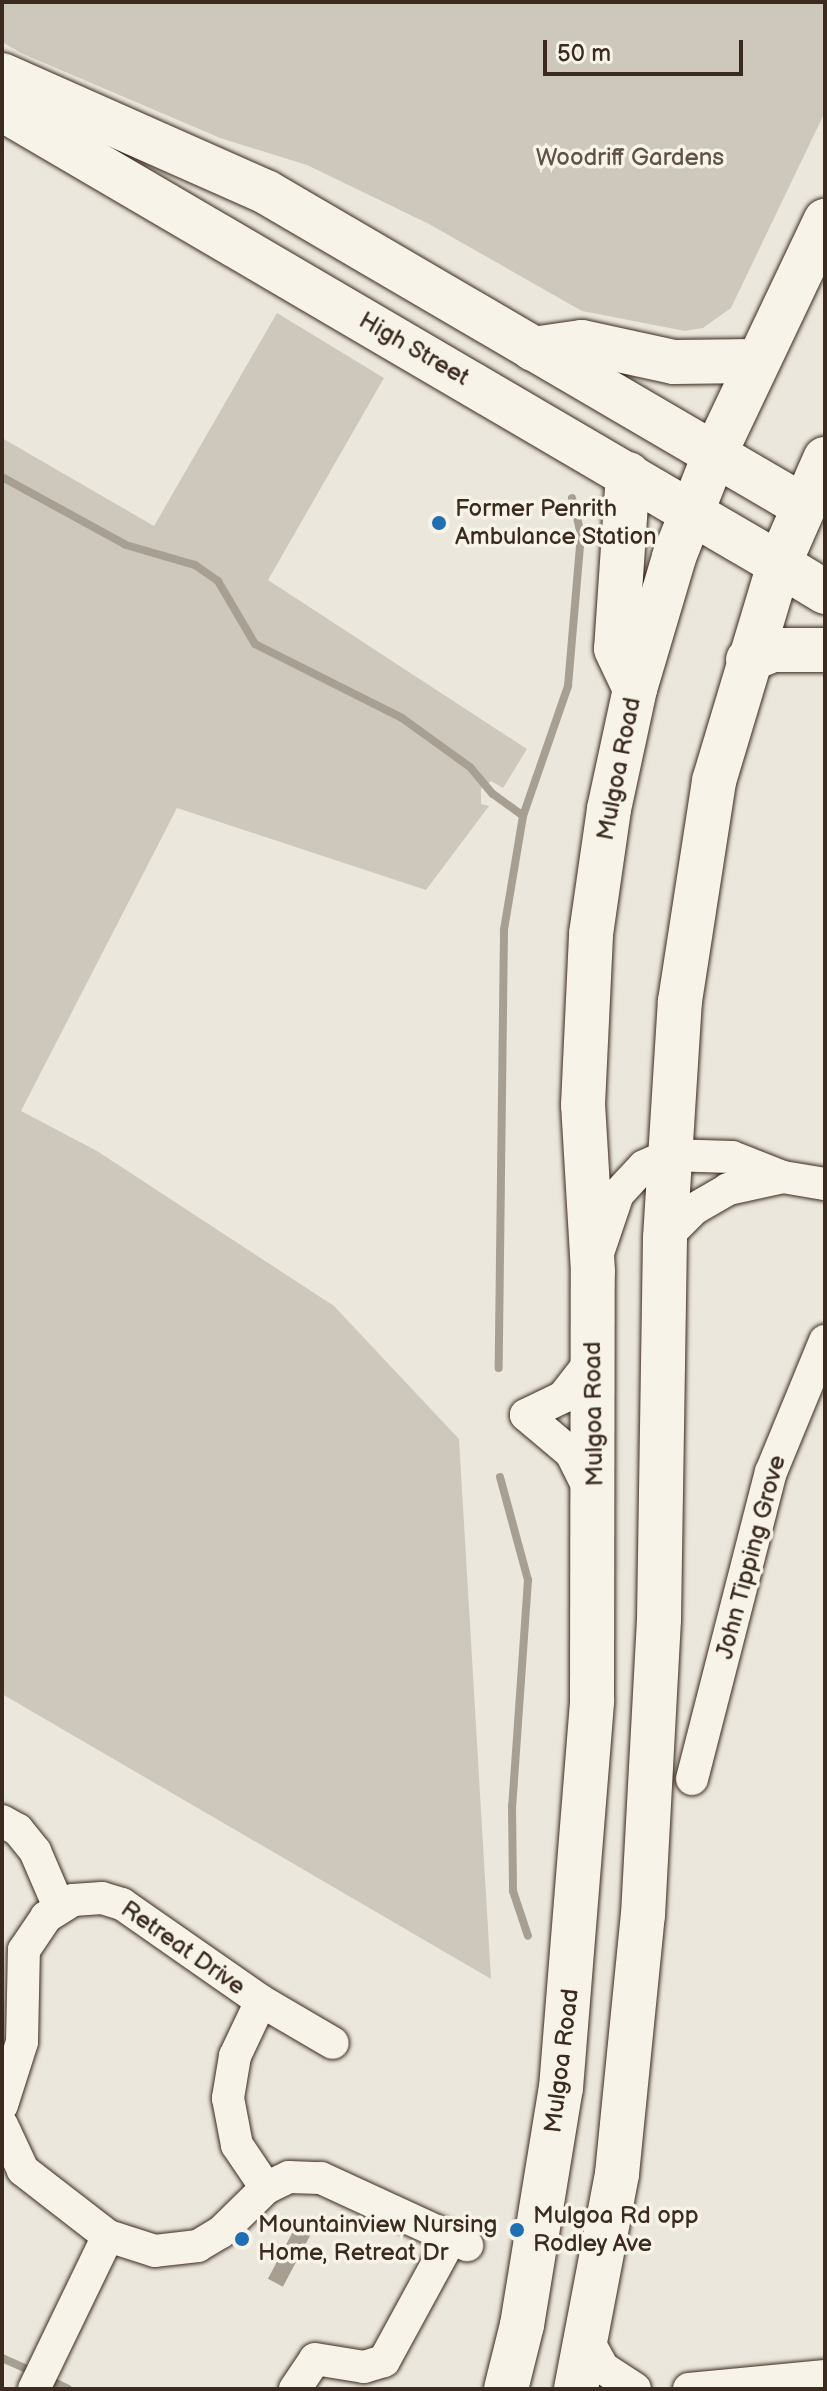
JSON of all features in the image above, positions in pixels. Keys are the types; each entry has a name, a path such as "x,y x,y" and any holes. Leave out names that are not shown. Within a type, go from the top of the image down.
{"main road":[{"path":"2,75 266,192 533,349 716,451 814,513"},
{"name":"High Street","path":"2,109 825,592"},
{"name":"Mulgoa Road","path":"506,2389 542,2208 570,2003 592,1701 595,1501 593,1272 583,1105 587,985 607,825 635,689 691,511 756,361 825,221"},
{"path":"533,349 582,342 674,362 756,361"},
{"path":"576,2389 617,2174 643,1915 659,1619 665,1238 680,1001 697,871 714,781 779,564 814,513 825,459"},
{"path":"628,474 616,649 635,689"},
{"path":"748,660 773,650 825,650"}],"street":[{"path":"593,1272 618,1194 644,1166 669,1155 732,1157 783,1177 825,1184"},
{"path":"665,1238 694,1209 728,1189 783,1177"},
{"name":"John Tipping Grove","path":"692,1779 771,1472 825,1341"},
{"path":"594,1357 563,1397 526,1415 571,1453 595,1501"},
{"path":"2,1821 18,1830 35,1851 59,1907 37,1927 24,1950 22,2042 2,2102"},
{"name":"Retreat Drive","path":"59,1907 88,1898 113,1899 261,2001 333,2043"},
{"name":"Retreat Drive","path":"261,2001 230,2070 228,2098 237,2145 266,2188"},
{"path":"2,2125 23,2170 108,2236 155,2251 198,2246 221,2232 266,2188 289,2177 321,2178 459,2241 384,2361 364,2367 315,2359 295,2389"},
{"path":"34,2389 108,2236"},
{"path":"587,2339 603,2368 635,2389"},
{"path":"689,2389 825,2376"}],"green space":[{"name":"Woodriff Gardens","path":"2,2 825,2 825,112 731,308 703,328 685,331 582,311 429,224 307,165 220,138 21,53 2,42"},
{"path":"277,313 384,378 268,580 527,749 503,788 491,781 481,789 481,804 489,806 426,890 177,808 21,1111 97,1151 334,1306 459,1439 491,1979 2,1694 2,438 154,526"}],"shaded area":[{"path":"297,2224 312,2232 283,2287 268,2279"}],"waterway":[{"path":"2,477 126,545 195,565 218,581 255,644 402,718 470,767 493,794 523,816 504,930 499,1368"},
{"path":"523,816 568,686 581,534 572,498"},
{"path":"500,1477 528,1580 512,1806 513,1891 528,1936"},
{"path":"2,2358 35,2373"},
{"path":"47,2379 68,2389"}],"place":[{"name":"Former Penrith Ambulance Station","path":"439,523"},
{"name":"Mulgoa Rd opp Rodley Ave","path":"517,2230"},
{"name":"Mountainview Nursing Home, Retreat Dr","path":"242,2239"}]}
